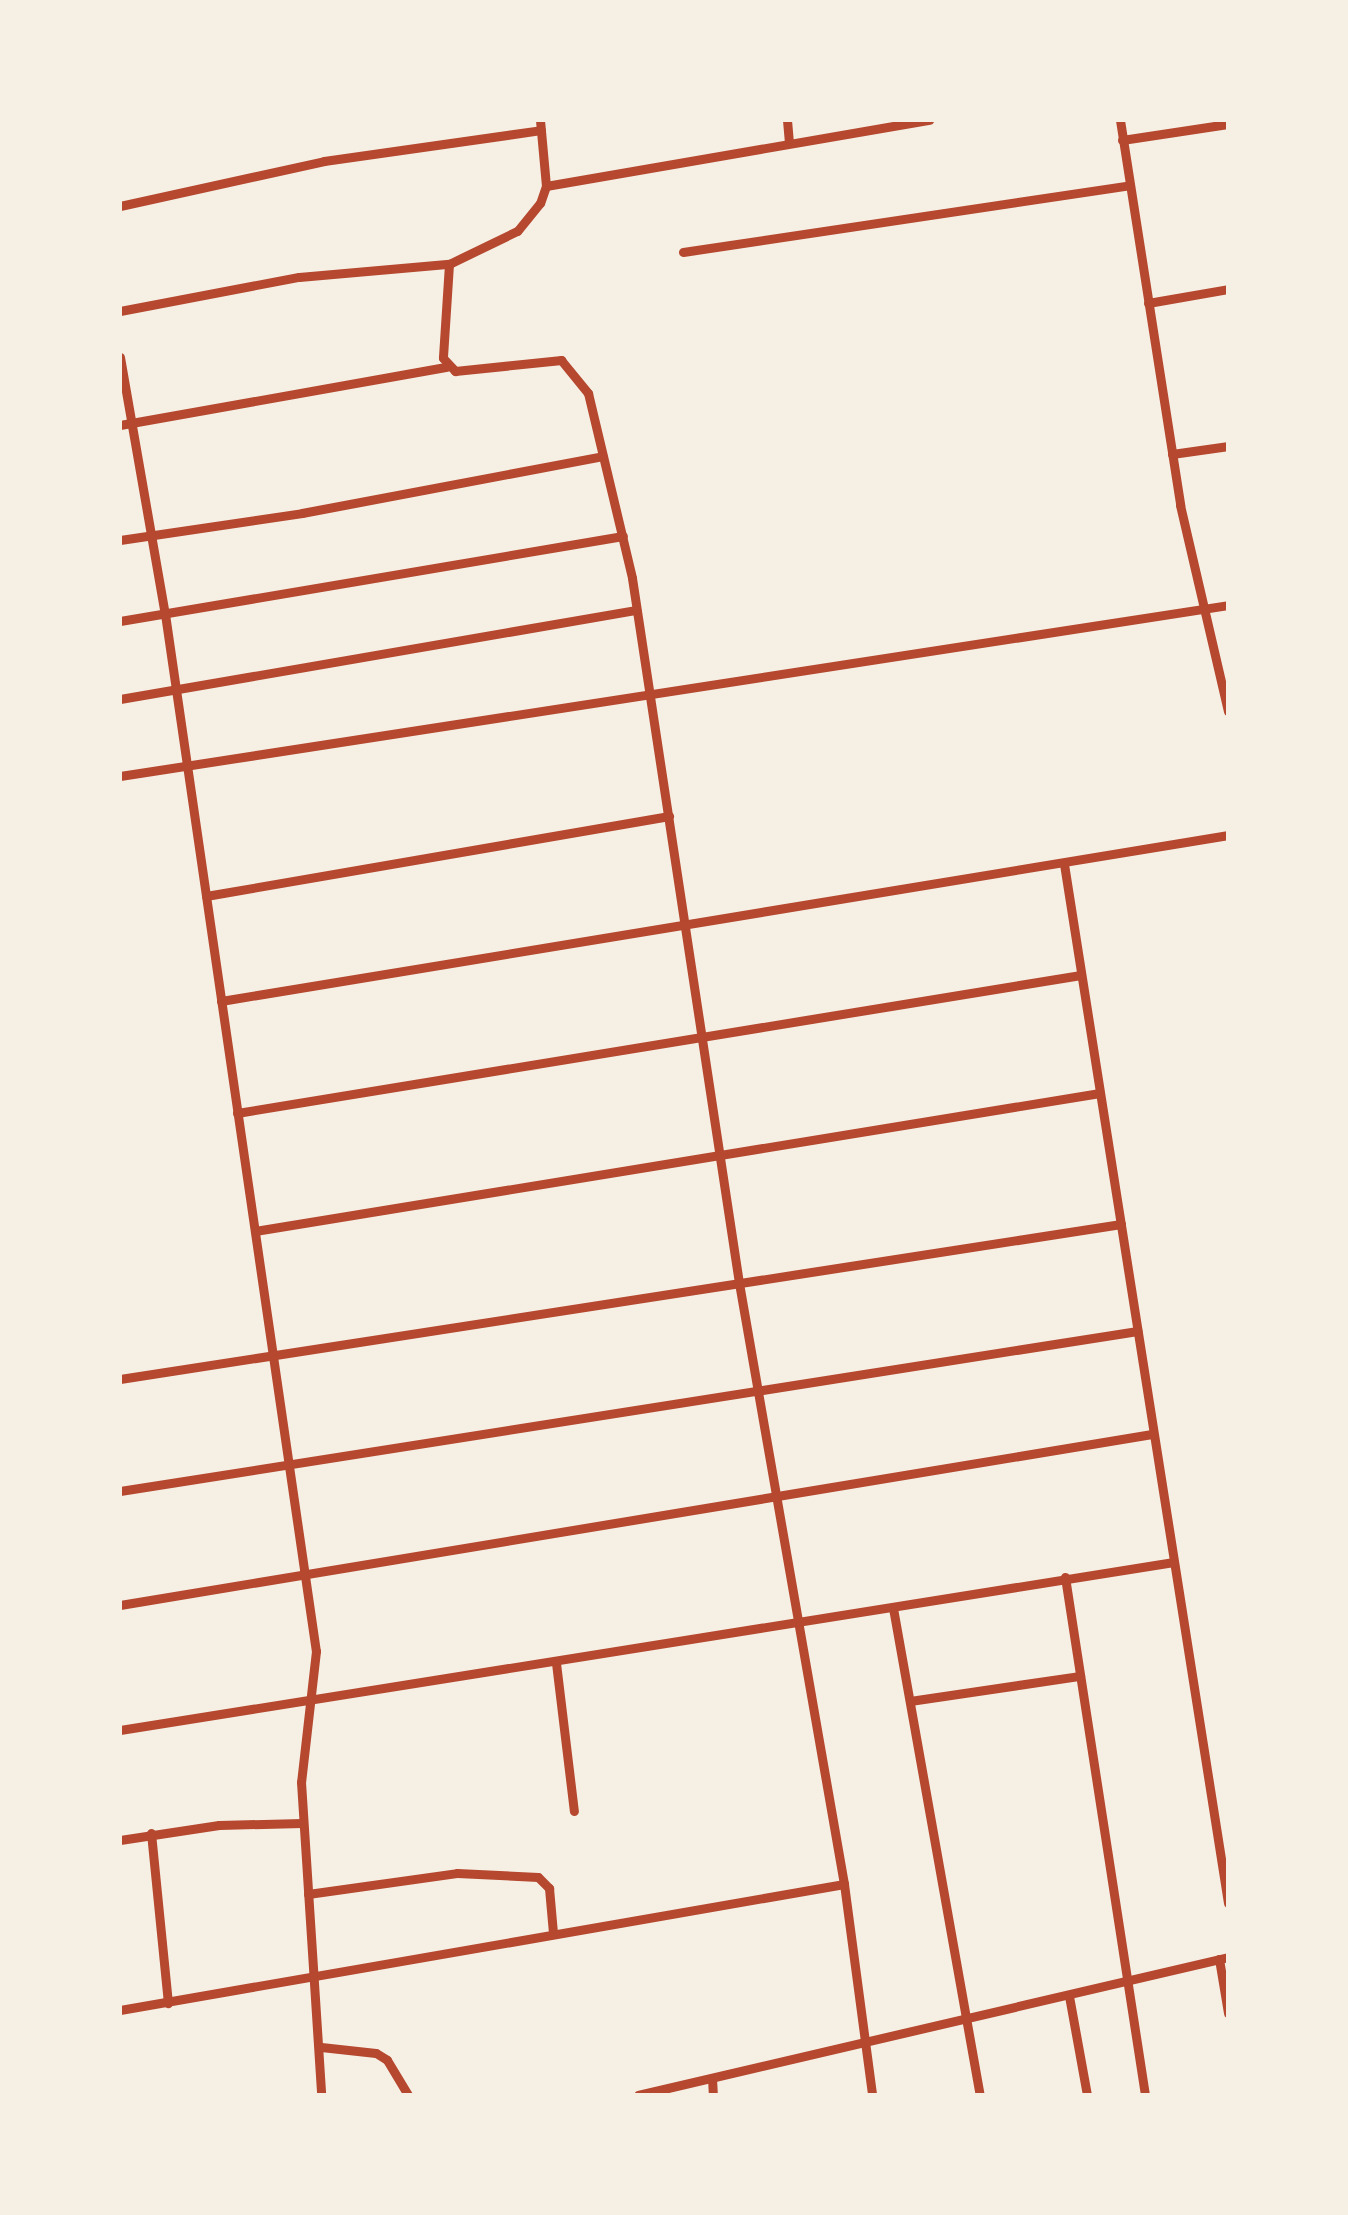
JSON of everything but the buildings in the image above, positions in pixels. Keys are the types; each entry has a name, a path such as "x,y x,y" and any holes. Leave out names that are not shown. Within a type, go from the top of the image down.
{"street":[{"path":"787,120 790,143"},
{"path":"546,186 929,120"},
{"path":"1120,120 1172,454 1228,712"},
{"path":"1122,140 1228,124"},
{"path":"120,206 324,161 540,125 546,186 517,231 449,264 299,278 120,310"},
{"path":"682,252 1129,184"},
{"path":"447,367 443,286 449,264"},
{"path":"1148,303 1228,289"},
{"path":"120,357 126,424 165,614 316,1651 306,1702 302,1826 317,1973 321,2095"},
{"path":"126,424 447,367 553,360 570,365 588,393 623,536 636,610 687,922 739,1282 844,1884 872,2095"},
{"path":"1172,454 1228,446"},
{"path":"120,540 602,456"},
{"path":"120,621 623,536"},
{"path":"120,776 1228,605"},
{"path":"120,699 636,610"},
{"path":"206,896 669,816"},
{"path":"221,1002 1228,835"},
{"path":"1064,864 1228,1903"},
{"path":"237,1114 1081,975"},
{"path":"255,1231 722,1159 1100,1093"},
{"path":"120,1379 273,1352 1120,1224"},
{"path":"120,1492 1137,1331"},
{"path":"120,1605 778,1500 1152,1434"},
{"path":"120,1730 798,1625 1065,1576 1174,1562"},
{"path":"1065,1576 1145,2095"},
{"path":"893,1608 980,2095"},
{"path":"556,1663 574,1811"},
{"path":"910,1700 1080,1676"},
{"path":"120,1840 151,1834 302,1826"},
{"path":"151,1834 168,2003"},
{"path":"308,1894 456,1874 538,1876 549,1888 554,1933"},
{"path":"120,2010 844,1884"},
{"path":"638,2095 1127,1984 1224,1958 1228,2013"},
{"path":"1069,1996 1086,2095"},
{"path":"321,2048 376,2054 408,2095"},
{"path":"712,2078 713,2095"}]}
